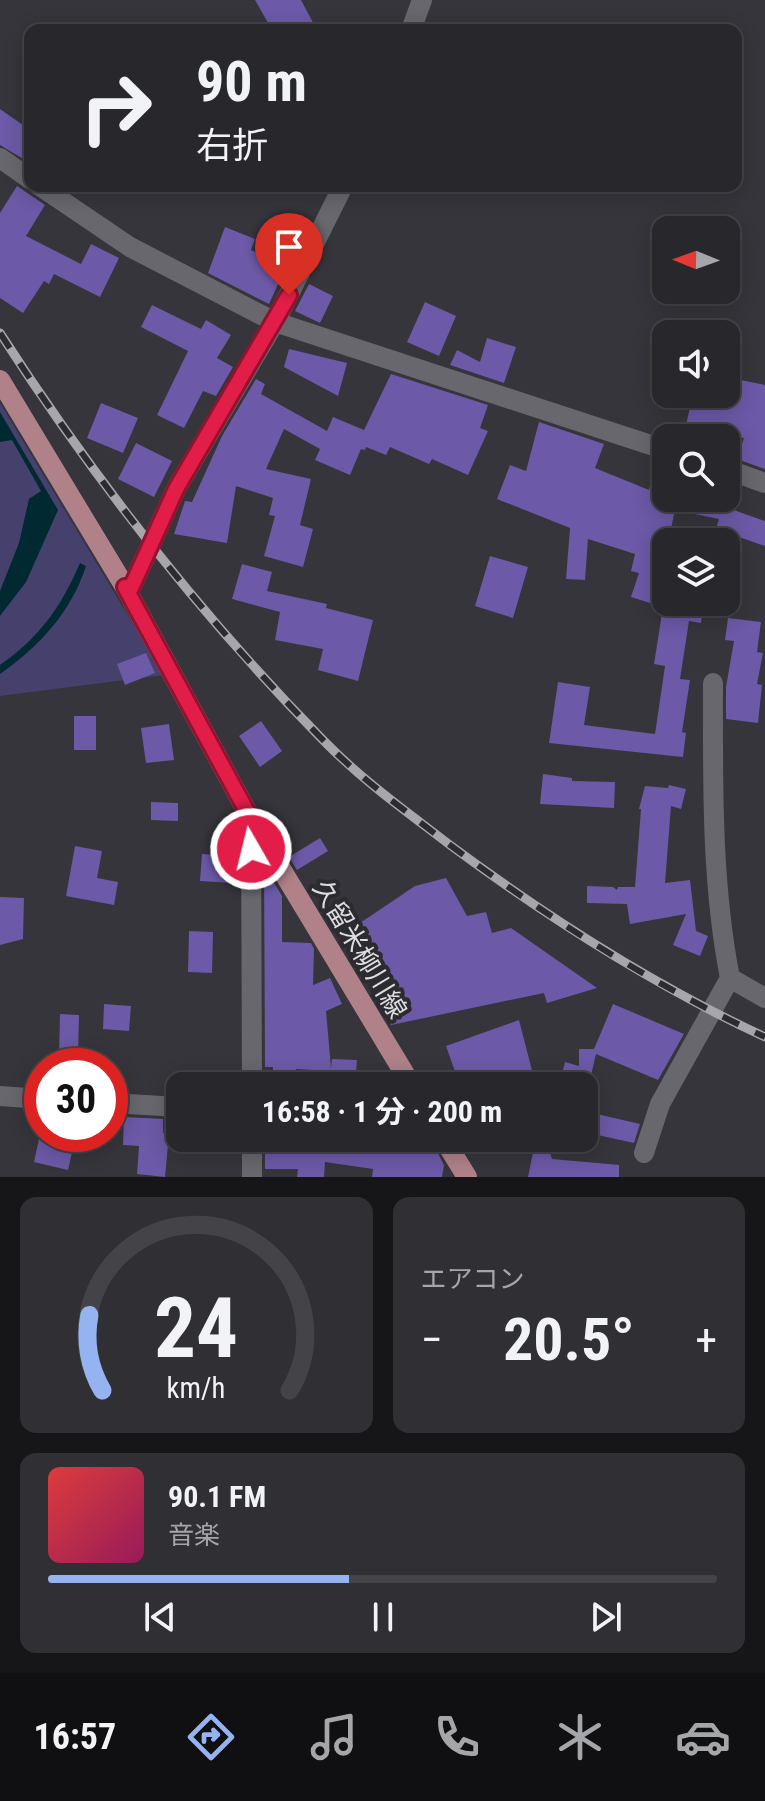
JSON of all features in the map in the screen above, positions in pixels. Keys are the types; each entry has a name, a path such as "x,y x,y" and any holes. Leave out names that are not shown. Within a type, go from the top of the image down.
{"main road":[{"name":"久留米柳川線","path":"0,380 125,587 251,819 404,1072"},
{"path":"452,1152 467,1177"}],"street":[{"path":"413,24 422,0"},
{"path":"0,158 24,175"},
{"path":"49,192 130,247 275,322 652,445"},
{"path":"125,587 131,588 176,489 275,322 340,192"},
{"path":"740,474 765,483"},
{"path":"644,1153 660,1104 730,978 724,949 714,825 713,683"},
{"path":"251,819 252,1072"},
{"path":"730,978 765,998"},
{"path":"0,1096 24,1098"},
{"path":"128,1104 166,1106"},
{"path":"252,1152 252,1177"}],"shaded area":[{"path":"0,403 164,675 0,696"}],"water":[{"path":"0,412 58,510 26,582 0,616 0,591 19,543 29,499 41,491 12,440 0,442"},
{"path":"80,563 86,566 63,613 41,640 0,674 0,665 27,643 48,620"}],"building":[{"path":"255,0 301,0 314,24 269,24"},
{"path":"0,109 24,126 24,159 0,145"},
{"path":"17,186 45,205 26,236 81,264 91,244 119,258 100,297 54,274 49,284 44,281 23,313 0,298 0,213"},
{"path":"225,227 255,239 251,250 286,267 269,304 208,273"},
{"path":"309,284 333,296 320,323 295,311"},
{"path":"425,302 456,316 439,356 407,342"},
{"path":"152,305 201,329 206,320 231,335 217,358 233,367 216,396 203,391 184,428 157,415 188,351 141,327"},
{"path":"487,338 516,347 504,383 450,365 457,350 480,362"},
{"path":"289,349 347,363 338,396 284,367"},
{"path":"391,374 488,405 480,428 488,431 468,475 432,459 429,464 390,447 386,455 366,447 365,450 361,449 350,475 315,460 320,449 284,429 266,469 311,479 300,525 313,529 303,567 264,556 275,516 269,515 273,498 236,486 227,543 174,534 185,501 192,502 222,436 256,379 265,384 261,394 327,431 333,417 364,430"},
{"path":"740,380 765,385 765,469 740,460 744,438 740,438 740,424 686,424 690,408 740,408"},
{"path":"101,403 138,418 123,453 87,438"},
{"path":"539,422 604,444 595,468 649,490 652,477 652,512 675,512 671,528 652,528 652,604 631,597 639,573 631,571 635,554 588,539 585,580 566,579 570,528 497,499 510,465 526,471"},
{"path":"136,443 172,461 154,497 118,479"},
{"path":"685,512 739,512 765,521 765,546 740,537 740,528 716,528 719,519"},
{"path":"490,556 528,567 513,618 475,606"},
{"path":"242,564 272,572 267,591 327,604 326,608 373,620 358,681 318,670 323,649 275,640 280,612 232,599"},
{"path":"662,616 702,616 701,623 689,621 680,679 690,680 682,732 686,733 683,757 549,743 558,682 590,687 584,725 655,734 665,666 654,664"},
{"path":"728,618 761,622 757,652 763,653 757,684 762,685 758,723 726,719 726,687 734,641 725,640"},
{"path":"146,653 155,673 125,685 117,664"},
{"path":"74,716 96,716 96,750 74,750"},
{"path":"261,721 282,751 260,767 239,736"},
{"path":"169,724 174,760 146,763 141,728"},
{"path":"543,774 572,778 572,781 615,782 614,808 540,804"},
{"path":"669,785 686,789 681,809 671,806 665,883 690,880 696,931 708,936 700,956 673,945 686,914 630,924 627,904 587,903 587,886 613,887 617,890 618,887 635,887 639,809 645,786 668,788"},
{"path":"151,802 178,803 178,821 151,820"},
{"path":"320,838 328,851 297,870 289,857"},
{"path":"75,846 102,851 97,878 118,882 114,905 66,896"},
{"path":"202,854 233,856 232,883 200,881"},
{"path":"264,866 282,896 282,942 311,943 314,949 313,985 330,978 342,1004 326,1011 331,1068 332,1059 357,1060 356,1072 296,1069 296,1072 273,1072 273,1067 265,1067"},
{"path":"446,878 467,916 486,912 492,933 511,928 597,988 547,1003 544,993 391,1025 374,984 373,969 357,925 415,886"},
{"path":"0,897 24,898 23,939 0,945"},
{"path":"189,931 213,932 212,973 188,972"},
{"path":"104,1004 131,1006 129,1031 103,1029"},
{"path":"613,1004 684,1034 658,1080 596,1054 592,1072 562,1072 565,1062 579,1066 579,1049 594,1049"},
{"path":"60,1014 79,1015 78,1048 59,1048"},
{"path":"519,1020 532,1072 455,1072 446,1046"},
{"path":"598,1114 640,1124 634,1143 598,1135"},
{"path":"128,1117 163,1119 167,1152 165,1177 137,1174 139,1146 128,1145"},
{"path":"36,1152 72,1152 68,1170 34,1162"},
{"path":"265,1152 437,1152 444,1165 442,1177 372,1177 373,1169 325,1162 324,1177 297,1177 298,1169 265,1169"},
{"path":"533,1152 550,1152 552,1159 619,1165 619,1177 528,1177"}],"railway":[{"path":"0,333 73,441 152,545 235,645 339,755 450,845 564,925 642,973 765,1037"}],"route":[{"path":"251,849 251,819 125,587 131,588 153,546 176,489 289,295"}]}
